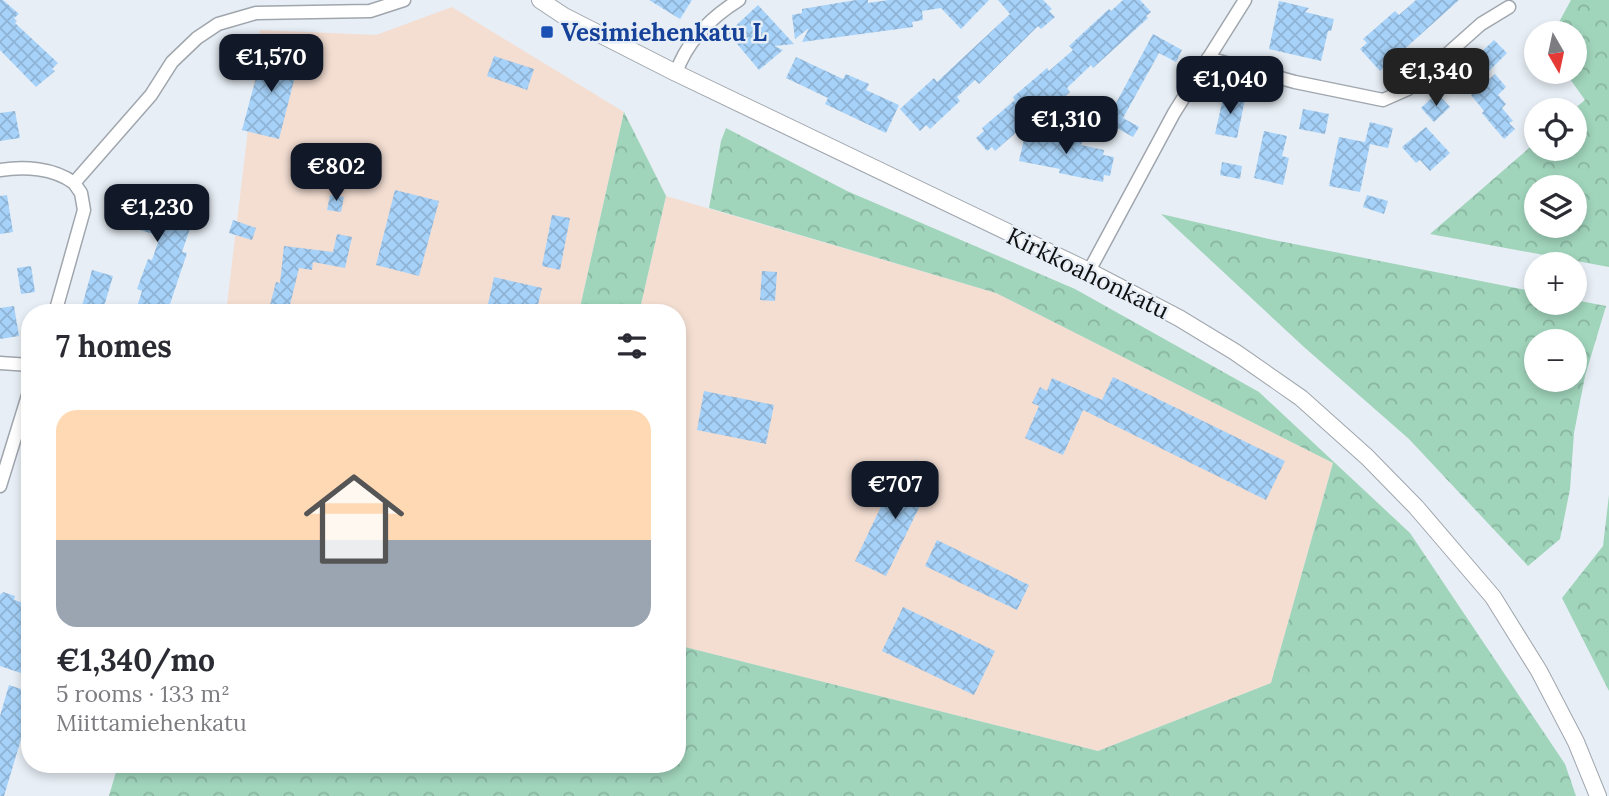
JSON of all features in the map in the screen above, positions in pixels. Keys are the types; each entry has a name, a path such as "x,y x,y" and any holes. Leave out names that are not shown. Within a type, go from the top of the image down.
{"street":[{"path":"74,183 144,104 172,62 197,38 218,24 257,13 370,11 404,0"},
{"name":"Kirkkoahonkatu","path":"540,0 564,16 676,73 1089,271 1179,318 1236,352 1301,398 1367,457 1450,544 1493,597 1539,671 1576,742 1598,796"},
{"path":"676,73 683,54 692,41 711,20 739,0"},
{"path":"1089,271 1174,113 1245,0"},
{"path":"1208,58 1295,82 1383,100 1408,89 1481,24 1509,7"},
{"path":"0,170 38,169 65,176 81,193 84,210 57,304"},
{"path":"0,363 21,364"},
{"path":"0,486 21,418"}],"shaded area":[{"path":"452,7 624,112 581,304 227,304 260,30 376,35"},
{"path":"666,196 996,293 1333,463 1271,683 1098,751 686,647 686,304 641,304"}],"green space":[{"path":"1571,0 1609,0 1609,267 1587,263 1587,252 1528,252 1430,234 1524,152 1524,161 1587,161 1587,98 1584,98 1574,84 1587,84 1587,21 1560,21"},
{"path":"624,112 666,196 641,304 581,304"},
{"path":"726,128 847,191 1075,289 1259,392 1410,533 1565,764 1576,796 109,796 116,773 686,773 686,647 1098,751 1271,683 1333,463 996,293 709,208 721,141"},
{"path":"1161,214 1269,239 1524,290 1524,315 1587,315 1587,302 1606,306 1587,369 1587,329 1524,329 1524,392 1582,392 1574,433 1570,489 1560,539 1528,566 1409,439 1304,347"},
{"path":"1609,495 1609,691 1562,598 1603,546"}],"building":[{"path":"0,0 19,14 14,18 17,21 15,23 58,63 52,69 55,71 36,87 0,50"},
{"path":"649,0 692,0 680,19"},
{"path":"868,0 868,3 889,0 989,0 961,29 941,8 922,11 923,20 912,22 913,27 802,42 809,28 795,39 792,15 802,13 802,9"},
{"path":"998,0 1043,0 1052,9 1049,11 1055,17 1041,29 1038,26 979,84 975,80 957,97 960,101 930,129 926,125 920,131 900,109 934,78 937,82 1010,14"},
{"path":"1123,0 1140,0 1151,12 1146,16 1148,18 1093,68 1091,65 1067,88 1070,92 1026,130 1028,122 995,151 992,147 987,151 976,138 984,131 982,128 1015,100 1013,97 1073,50 1069,46 1109,9 1111,11"},
{"path":"1416,0 1459,0 1380,71 1360,49 1367,43 1363,39 1395,11 1399,15"},
{"path":"1279,1 1309,8 1305,12 1334,19 1331,31 1328,31 1321,61 1269,49"},
{"path":"758,5 794,44 774,46 783,50 759,70 728,33"},
{"path":"1153,34 1182,50 1176,62 1159,53 1123,118 1139,127 1133,137 1106,122"},
{"path":"1494,40 1507,53 1486,74 1473,60"},
{"path":"264,48 300,57 279,139 242,130"},
{"path":"494,56 534,69 527,90 487,76"},
{"path":"796,57 843,79 846,74 869,84 866,90 899,105 886,133 825,104 828,98 786,78"},
{"path":"1495,74 1506,87 1498,95 1506,104 1502,108 1513,121 1509,123 1515,129 1504,139 1471,95"},
{"path":"1437,93 1450,107 1434,122 1421,108"},
{"path":"1224,94 1245,99 1237,138 1215,134"},
{"path":"1303,109 1329,114 1325,134 1299,129"},
{"path":"15,111 20,138 0,141 0,113"},
{"path":"1370,122 1393,128 1388,148 1370,144 1360,192 1329,186 1339,137 1369,143 1365,142"},
{"path":"1426,127 1450,153 1430,171 1420,160 1416,163 1402,147"},
{"path":"1026,130 1082,142 1081,145 1104,150 1103,155 1114,157 1110,176 1104,175 1103,182 1059,173 1060,169 1019,161"},
{"path":"1264,131 1287,136 1282,156 1289,158 1283,185 1254,178"},
{"path":"1222,162 1242,166 1240,179 1220,175"},
{"path":"119,186 196,211 182,252 187,253 170,304 138,304 142,291 137,289 148,259 152,260 160,236 117,223 119,217 110,214"},
{"path":"395,190 439,201 419,276 376,265"},
{"path":"7,195 13,232 0,234 0,196"},
{"path":"330,195 344,197 341,212 327,210"},
{"path":"1367,195 1388,201 1384,214 1363,207"},
{"path":"552,215 570,218 560,270 542,266"},
{"path":"233,220 256,228 252,240 229,233"},
{"path":"337,234 352,237 345,268 313,262 312,270 299,268 290,304 270,304 276,282 280,283 284,246 333,252"},
{"path":"31,266 35,292 21,294 17,268"},
{"path":"92,270 113,276 105,304 83,304"},
{"path":"762,271 777,272 775,301 760,300"},
{"path":"494,277 542,288 538,304 488,304"},
{"path":"14,306 19,336 0,339 0,308"},
{"path":"1113,377 1285,461 1266,500 1083,410 1063,455 1025,438 1039,406 1032,403 1040,387 1047,391 1052,378 1102,400"},
{"path":"704,391 774,405 766,444 697,430"},
{"path":"915,460 937,470 886,576 855,561 887,494 897,499"},
{"path":"937,540 1029,585 1017,610 925,566"},
{"path":"3,592 15,596 14,600 21,602 21,673 0,666 0,595"},
{"path":"903,607 995,651 974,695 882,651"},
{"path":"9,685 21,689 21,739 4,796 0,796 0,716"}],"place":[{"name":"Vesimiehenkatu L","path":"547,32"}]}
